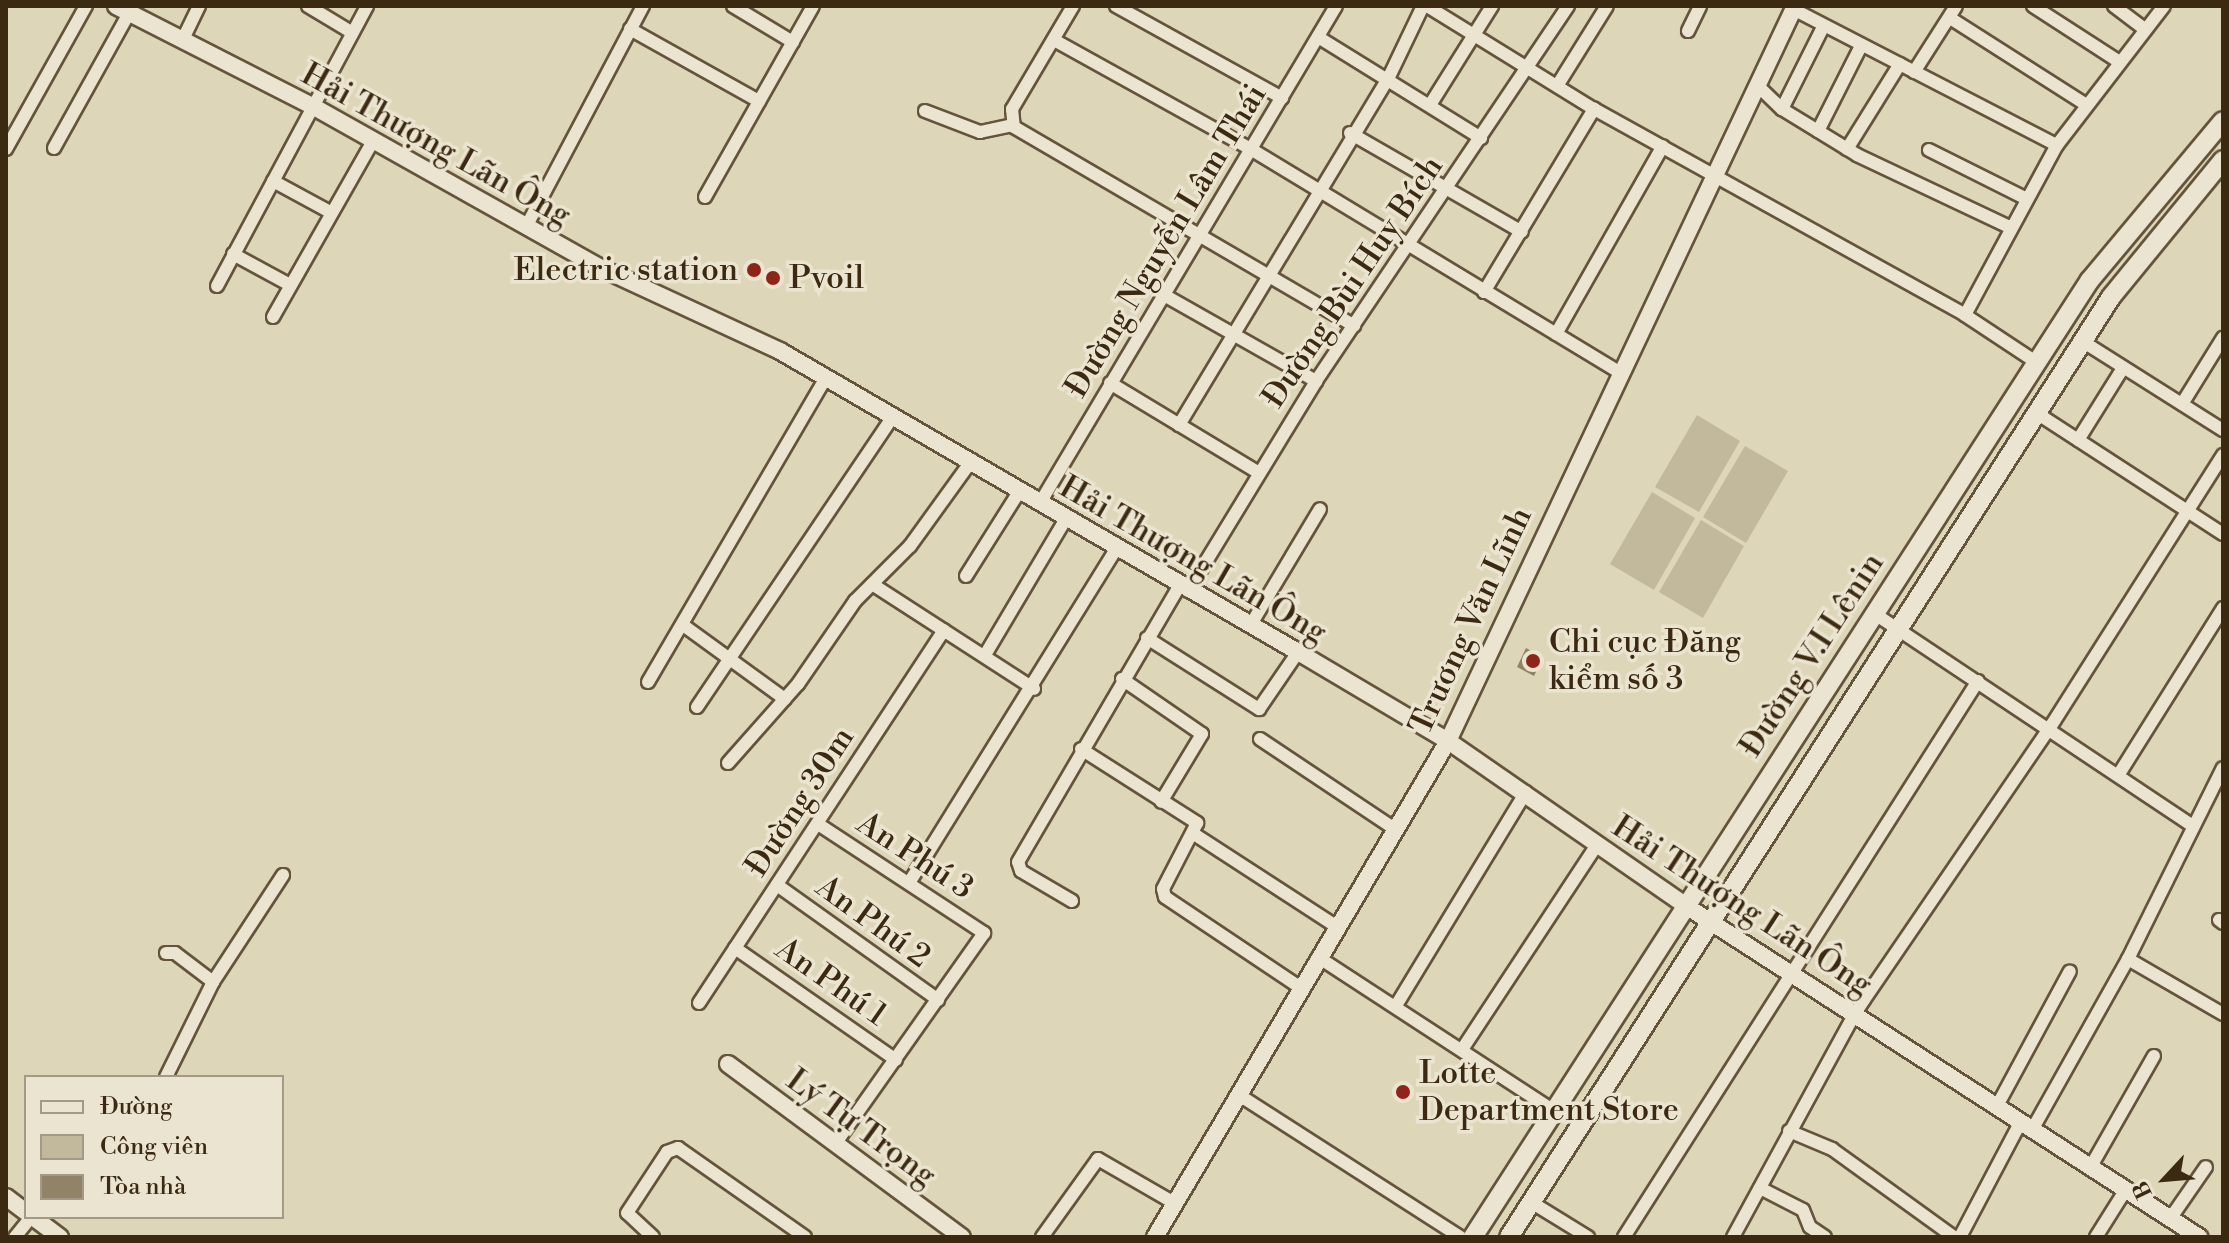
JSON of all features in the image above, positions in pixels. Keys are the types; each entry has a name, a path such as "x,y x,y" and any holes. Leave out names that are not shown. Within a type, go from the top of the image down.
{"main road":[{"name":"Đường V.I Lênin","path":"1473,1237 2036,362 2129,226 2223,121"},
{"name":"Đường V.I Lênin","path":"1509,1237 2082,341 2223,160"},
{"path":"1966,471 1988,486"}],"street":[{"path":"6,149 86,6"},
{"path":"183,39 199,6"},
{"path":"308,6 353,33"},
{"path":"217,286 367,6"},
{"path":"526,227 643,6"},
{"path":"733,6 793,42"},
{"path":"705,197 813,6"},
{"path":"1012,125 1012,109 1073,6"},
{"path":"1116,6 1282,98"},
{"name":"Đường Nguyễn Lâm Thái","path":"1040,503 1198,235 1254,151 1336,6"},
{"path":"1179,425 1350,133 1388,79 1425,6 1594,109 1965,315 2036,362"},
{"path":"1430,105 1492,6"},
{"name":"Đường Bùi Huy Bích","path":"1072,901 1018,864 1081,749 1147,638 1259,473 1316,381 1529,69 1568,6"},
{"path":"1557,86 1607,6"},
{"path":"1688,31 1700,6"},
{"path":"2033,6 2118,61"},
{"path":"2114,6 2144,29"},
{"path":"1965,315 2009,227 2057,145 2118,61 2164,6"},
{"path":"1794,7 1823,27 2057,145"},
{"name":"Trương Văn Lĩnh","path":"1155,1237 1448,741 1794,7"},
{"path":"54,148 126,8"},
{"name":"Hải Thượng Lãn Ông","path":"126,8 314,107 526,227 780,351 824,381 972,460 1065,520 1298,652 1448,741 1526,792 1686,906 1793,972 2026,1127 2199,1237"},
{"path":"1914,72 1953,9 2085,104"},
{"path":"1782,109 1823,27"},
{"path":"630,29 759,101"},
{"path":"1318,37 1481,138"},
{"path":"1054,40 1254,151 1621,373"},
{"path":"1818,131 1861,46"},
{"path":"1847,149 1900,64"},
{"path":"1757,85 1782,109 1847,149 2009,227"},
{"path":"1484,292 1594,109"},
{"path":"925,111 980,132 1012,125 1354,326"},
{"path":"1350,133 1522,232"},
{"path":"273,317 373,141"},
{"path":"1556,334 1663,146"},
{"path":"1929,150 2025,198"},
{"path":"273,181 330,212"},
{"path":"233,254 290,285"},
{"path":"1164,295 1235,332 1316,381"},
{"path":"2182,404 2223,338"},
{"path":"2082,341 2223,430"},
{"path":"2078,440 2123,368"},
{"path":"648,682 824,381"},
{"path":"1110,383 1259,473"},
{"path":"2035,412 2223,534"},
{"path":"697,707 731,661 892,418"},
{"path":"1733,1237 1855,1013 2051,726 2223,455"},
{"path":"728,763 785,699 872,584 910,546 972,460"},
{"path":"966,576 1019,492"},
{"path":"1250,626 1320,509"},
{"path":"985,655 1065,520"},
{"path":"909,883 1034,689 1117,548"},
{"path":"872,584 1034,689"},
{"path":"2119,774 2223,608"},
{"path":"1875,614 2051,726 2193,826"},
{"path":"683,625 785,699"},
{"name":"Đường 30m","path":"699,1003 944,630"},
{"path":"1147,638 1259,709 1298,652"},
{"path":"1122,679 1202,734 1161,802"},
{"path":"1624,1237 1978,681"},
{"path":"1260,739 1395,829"},
{"path":"1081,749 1161,802 1194,819 1194,834 1163,896 1301,988"},
{"path":"1789,1131 1832,1149 1957,1237 2128,959 2223,768"},
{"path":"1397,1004 1526,792"},
{"name":"An Phú 3","path":"818,824 984,933 938,1000"},
{"path":"1194,834 1337,927"},
{"path":"1463,1048 1597,845"},
{"path":"167,1075 213,982 283,875"},
{"name":"An Phú 2","path":"777,885 938,1000"},
{"name":"An Phú 1","path":"735,948 896,1060"},
{"path":"166,953 175,953 213,982"},
{"path":"1318,957 1397,1004 1553,1110"},
{"path":"2128,959 2223,1014"},
{"path":"1997,1106 2070,971"},
{"path":"835,1144 938,1000"},
{"path":"2090,1168 2154,1056"},
{"name":"Lý Tự Trọng","path":"728,1064 955,1235"},
{"path":"1239,1095 1460,1237"},
{"path":"653,1237 627,1213 667,1152 678,1148 805,1237"},
{"path":"1042,1237 1098,1159 1176,1204"},
{"path":"2170,1219 2206,1167"},
{"path":"1760,1188 1803,1210 1810,1227 1825,1237"},
{"path":"2096,1237 2125,1191"},
{"path":"6,1197 24,1209"},
{"path":"1531,1202 1588,1237"},
{"path":"15,1237 24,1218"},
{"path":"37,1219 60,1237"}],"green space":[{"path":"1697,415 1740,441 1699,512 1655,487"},
{"path":"1745,446 1788,471 1746,543 1703,517"},
{"path":"1652,492 1695,518 1654,590 1610,564"},
{"path":"1701,520 1744,546 1703,618 1659,592"}],"building":[{"name":"Chi cục Đăng kiểm số 3","path":"1526,648 1543,657 1534,676 1517,667"}],"place":[{"name":"Electric station","path":"754,270"},
{"name":"Pvoil","path":"773,278"},
{"name":"Chi cục Đăng kiểm số 3","path":"1533,661"},
{"name":"Lotte Department Store","path":"1403,1092"}]}
